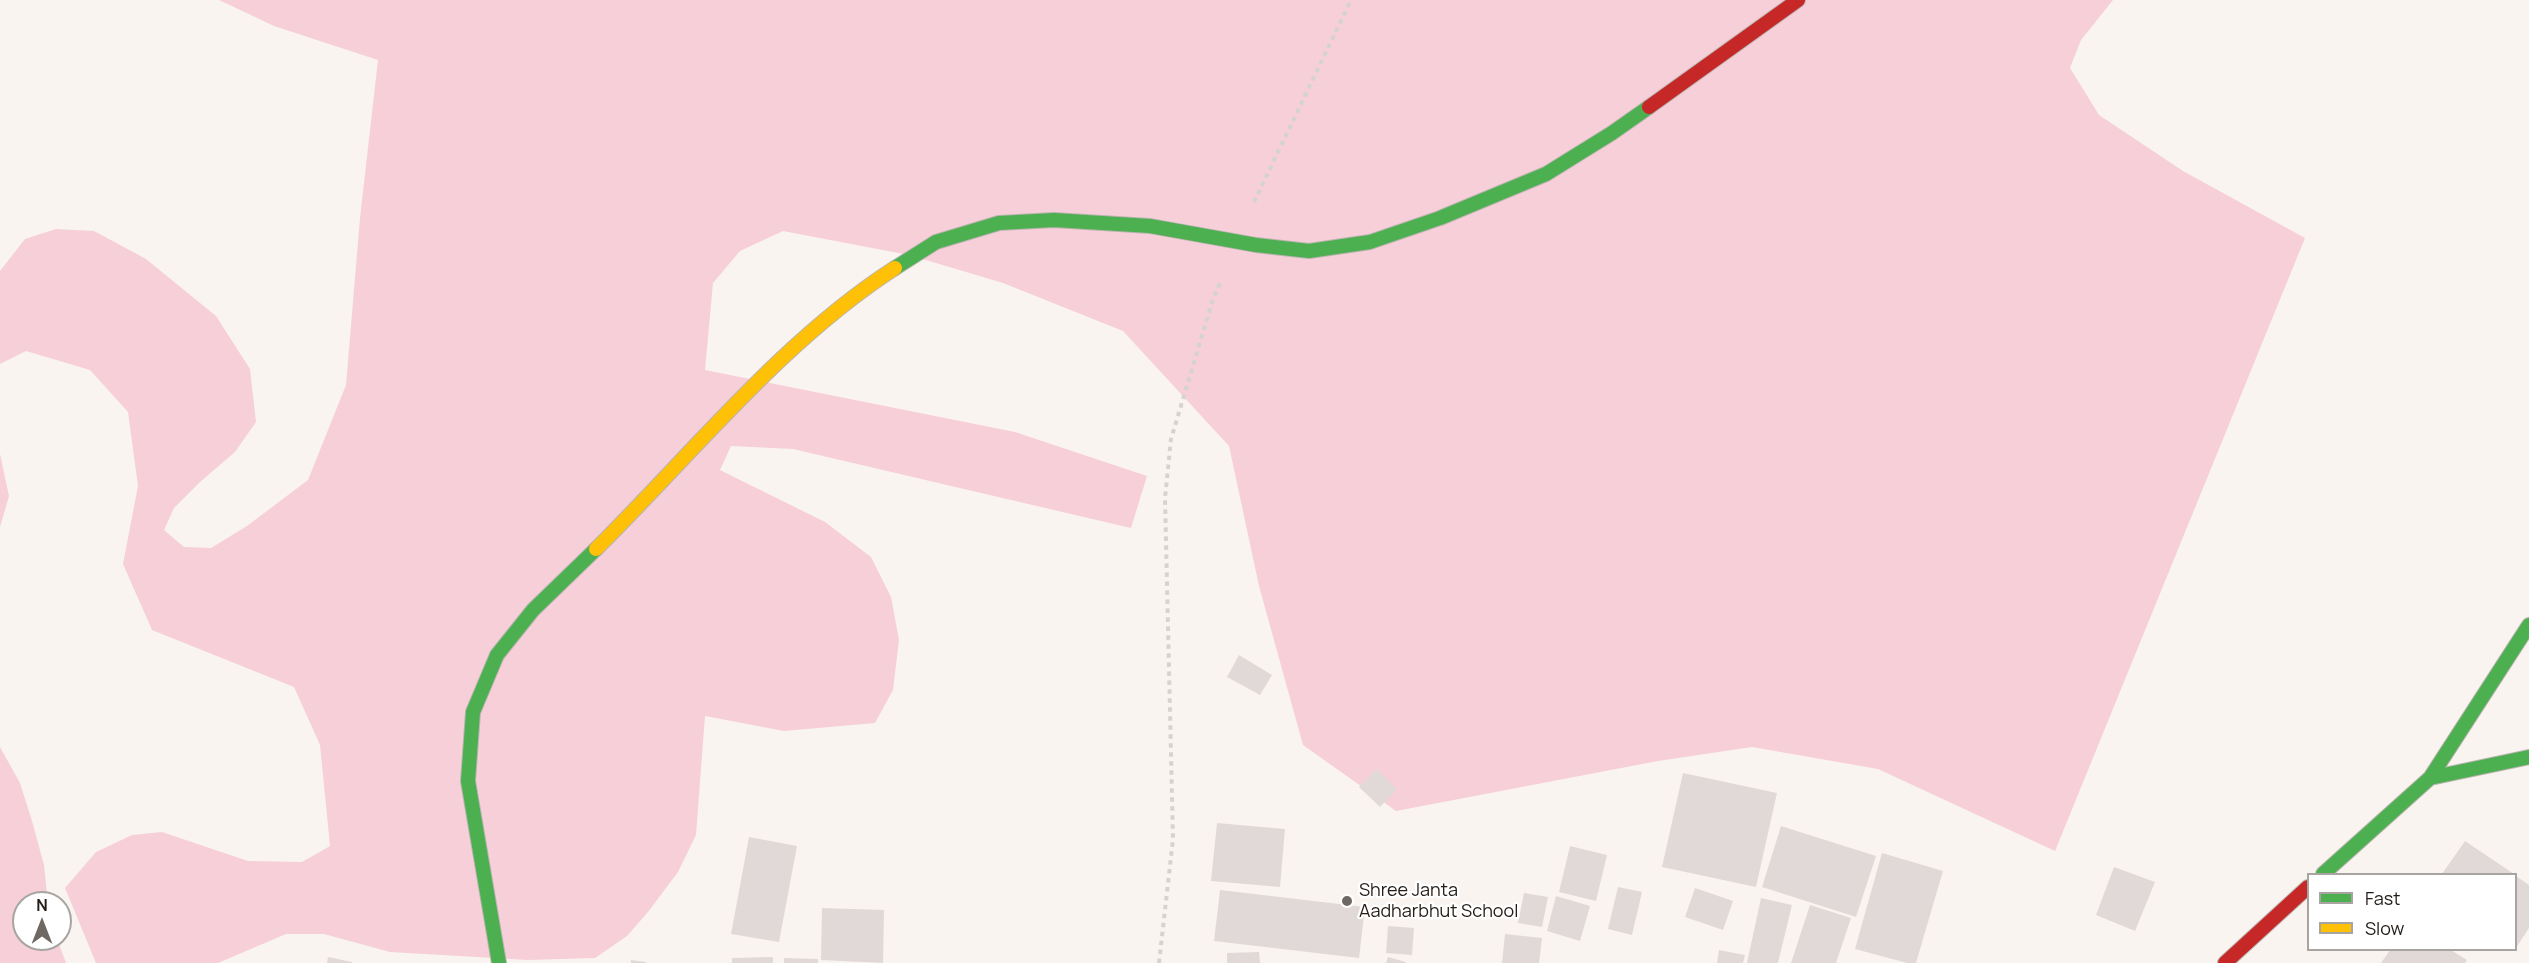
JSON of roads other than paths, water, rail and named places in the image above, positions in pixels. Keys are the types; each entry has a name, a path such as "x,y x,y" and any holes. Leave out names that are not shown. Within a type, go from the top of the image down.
{"street":[{"path":"499,963 468,781 473,712 497,656 533,610 622,523 764,377 858,292 936,243 999,223 1054,220 1140,225 1256,245 1309,251 1370,242 1440,218 1546,174 1612,133 1798,0"},
{"path":"2324,873 2430,778 2529,625"},
{"path":"2430,778 2529,757"},
{"path":"2225,963 2307,888"}],"place":[{"name":"Shree Janta Aadharbhut School","path":"1347,901"}]}
